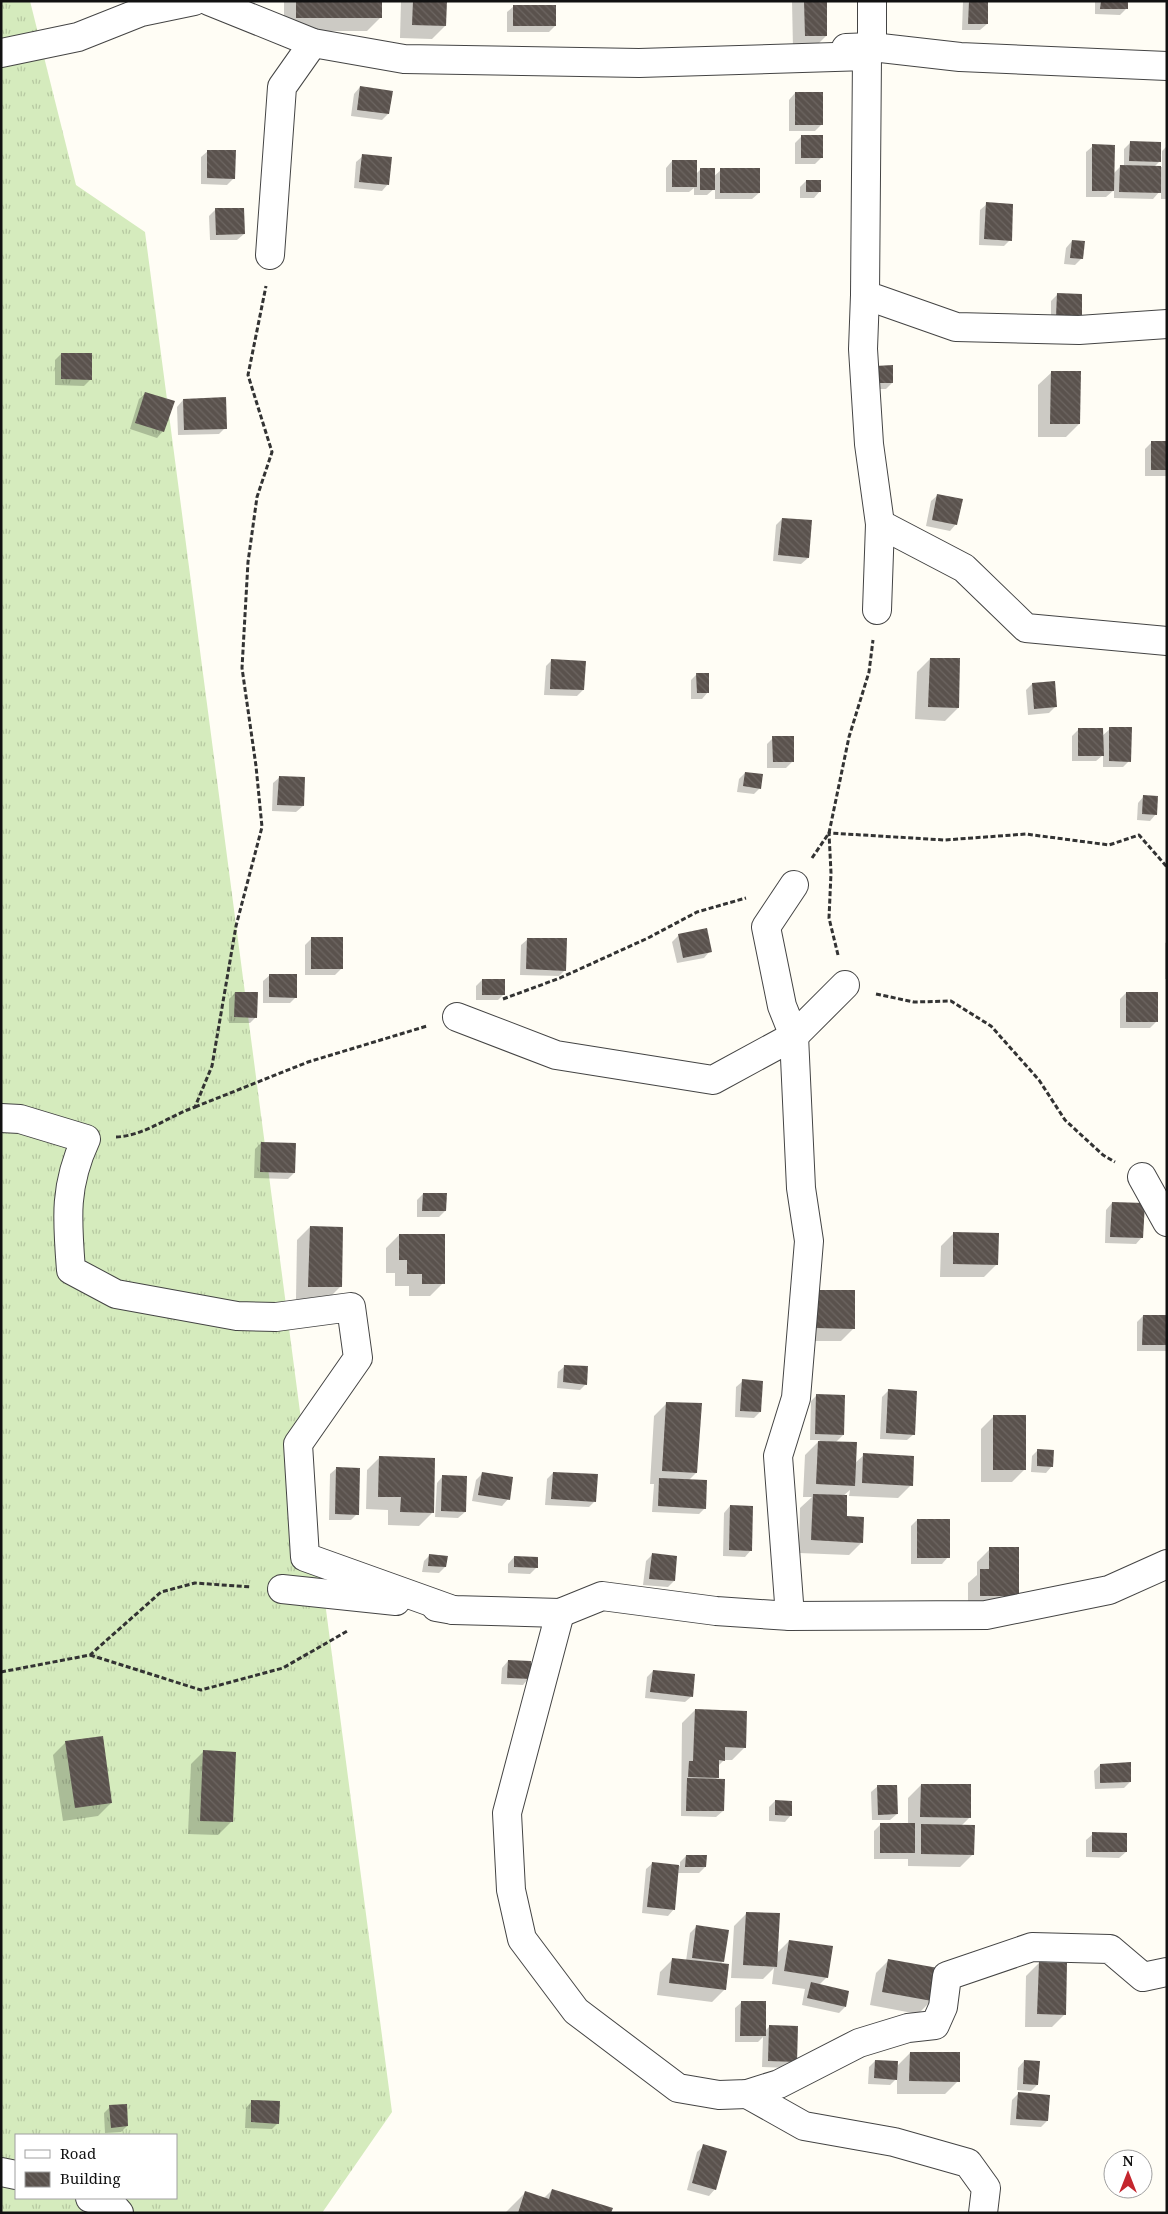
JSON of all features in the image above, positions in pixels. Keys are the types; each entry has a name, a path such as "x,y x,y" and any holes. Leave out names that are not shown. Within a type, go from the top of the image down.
{"street":[{"path":"1,53 78,37 141,12 194,1"},
{"path":"209,1 313,43 404,58 638,63 867,56 863,349 869,444 880,524 877,610"},
{"path":"872,1 872,47"},
{"path":"270,255 282,87 313,43"},
{"path":"404,58 872,47 960,57 1167,66"},
{"path":"865,295 956,327 1079,330 1167,324"},
{"path":"880,524 964,568 1026,628 1167,641"},
{"path":"790,1616 778,1456 796,1398 809,1241 801,1188 794,1036 782,1006 766,927 794,885"},
{"path":"456,1017 556,1055 713,1080 794,1036 845,985"},
{"path":"1,1118 20,1119 86,1139 75,1162 66,1212 71,1270 116,1294 237,1316 276,1317 351,1307 358,1358 298,1444 305,1557 453,1610"},
{"path":"1142,1177 1167,1222"},
{"path":"282,1588 390,1600 453,1610 560,1613 602,1596 716,1611 790,1616 986,1615 1109,1590 1167,1564"},
{"path":"560,1613 507,1813 511,1890 522,1939 576,2011 678,2088 719,2095 747,2094 779,2084 859,2042 908,2028 935,2026 943,2007 947,1976 1032,1947 1110,1948 1143,1977 1167,1972"},
{"path":"747,2094 804,2126 894,2142 968,2163 986,2188 983,2213"},
{"path":"1,2172 15,2175"},
{"path":"93,2199 112,2205 119,2213"}],"path":[{"path":"196,1107 212,1066 236,926 262,827 242,668 248,562 257,497 272,452 248,375 262,313 270,255"},
{"path":"877,610 869,672 849,738 830,833 830,918 845,985 914,1002 951,1001 992,1026 1039,1080 1064,1120 1103,1155 1142,1177"},
{"path":"86,1139 132,1137 178,1113 308,1062 456,1017 560,978 648,938 697,912 794,885 830,833"},
{"path":"830,833 945,840 1026,834 1109,845 1139,835 1167,867"},
{"path":"90,1656 161,1592 196,1583 282,1588"},
{"path":"1,1672 90,1656 201,1690 283,1668 350,1630"}],"green space":[{"path":"1,1 30,1 76,185 145,232 392,2112 322,2213 1,2213"}],"building":[{"path":"296,1 382,1 382,18 296,18"},
{"path":"413,1 447,1 446,26 412,25"},
{"path":"804,1 827,1 827,36 805,36"},
{"path":"969,1 988,1 988,24 968,24"},
{"path":"1101,1 1128,1 1128,9 1100,9"},
{"path":"513,5 556,5 556,26 513,26"},
{"path":"360,86 393,91 389,114 357,110"},
{"path":"795,92 823,92 823,125 795,125"},
{"path":"801,135 823,135 823,158 801,158"},
{"path":"1130,141 1161,142 1161,162 1129,161"},
{"path":"1092,144 1115,145 1114,191 1092,191"},
{"path":"207,150 236,150 235,179 207,178"},
{"path":"362,154 392,157 389,185 359,182"},
{"path":"672,160 697,160 697,187 672,187"},
{"path":"1120,165 1161,166 1161,193 1119,192"},
{"path":"700,168 715,168 715,190 700,190"},
{"path":"720,168 760,168 760,193 720,193"},
{"path":"806,180 821,180 821,192 806,192"},
{"path":"986,202 1013,204 1012,241 984,239"},
{"path":"215,208 244,208 245,234 216,235"},
{"path":"1072,240 1085,241 1083,259 1070,258"},
{"path":"1057,293 1082,294 1082,318 1056,317"},
{"path":"61,353 92,353 92,380 61,379"},
{"path":"893,365 893,383 875,383 875,366"},
{"path":"1051,371 1081,371 1080,424 1050,424"},
{"path":"145,392 175,401 164,432 135,423"},
{"path":"226,397 227,429 184,430 183,399"},
{"path":"1151,441 1167,441 1167,470 1151,470"},
{"path":"937,494 963,499 957,525 932,520"},
{"path":"782,518 812,520 809,558 778,555"},
{"path":"930,658 960,658 959,708 928,707"},
{"path":"551,659 586,661 584,690 550,689"},
{"path":"696,673 709,673 709,693 697,693"},
{"path":"1055,681 1057,707 1034,709 1032,683"},
{"path":"1109,727 1132,727 1131,762 1109,761"},
{"path":"1078,728 1103,728 1104,756 1078,756"},
{"path":"772,736 794,736 794,762 773,762"},
{"path":"745,772 763,774 761,789 743,786"},
{"path":"279,776 305,777 304,806 277,805"},
{"path":"1143,795 1158,796 1157,815 1142,814"},
{"path":"707,928 712,952 683,958 678,934"},
{"path":"311,937 343,937 343,969 311,969"},
{"path":"527,938 567,938 566,971 526,969"},
{"path":"269,974 297,974 297,998 269,997"},
{"path":"482,979 505,979 505,995 482,995"},
{"path":"235,992 258,992 257,1018 234,1017"},
{"path":"1126,992 1158,992 1158,1022 1126,1022"},
{"path":"261,1142 296,1143 295,1173 260,1172"},
{"path":"423,1193 447,1193 446,1211 422,1211"},
{"path":"1112,1202 1145,1203 1143,1238 1110,1237"},
{"path":"310,1226 343,1227 342,1287 308,1287"},
{"path":"953,1232 999,1233 998,1265 953,1264"},
{"path":"399,1234 445,1234 445,1284 422,1284 422,1274 407,1274 407,1260 399,1260"},
{"path":"816,1290 855,1290 855,1329 815,1328"},
{"path":"1143,1315 1167,1315 1167,1345 1142,1345"},
{"path":"564,1365 588,1366 587,1385 563,1382"},
{"path":"742,1379 763,1381 761,1412 740,1411"},
{"path":"888,1389 917,1391 915,1435 886,1433"},
{"path":"816,1394 845,1395 844,1435 815,1434"},
{"path":"666,1402 702,1403 697,1473 662,1471"},
{"path":"993,1415 1026,1415 1026,1470 993,1470"},
{"path":"818,1441 857,1442 855,1486 816,1484"},
{"path":"1037,1449 1054,1450 1053,1467 1037,1466"},
{"path":"863,1453 914,1456 913,1486 862,1483"},
{"path":"379,1456 435,1458 434,1513 400,1512 401,1497 378,1497"},
{"path":"336,1467 360,1468 359,1515 335,1514"},
{"path":"482,1472 513,1477 510,1500 478,1495"},
{"path":"553,1472 598,1474 596,1502 551,1499"},
{"path":"442,1475 467,1476 466,1512 441,1511"},
{"path":"659,1478 707,1480 706,1509 658,1506"},
{"path":"813,1494 847,1495 847,1516 864,1517 863,1543 811,1540"},
{"path":"730,1505 753,1506 752,1551 729,1550"},
{"path":"917,1519 950,1519 950,1558 917,1558"},
{"path":"989,1547 1019,1547 1019,1596 980,1596 980,1569 989,1569"},
{"path":"652,1553 677,1556 675,1581 649,1579"},
{"path":"429,1554 448,1556 446,1567 428,1566"},
{"path":"514,1556 538,1557 538,1568 514,1567"},
{"path":"508,1660 531,1661 531,1679 507,1678"},
{"path":"653,1670 695,1674 693,1697 650,1692"},
{"path":"695,1709 747,1711 746,1748 725,1747 725,1761 719,1760 719,1778 688,1777 689,1761 693,1761"},
{"path":"103,1736 112,1803 75,1808 65,1741"},
{"path":"203,1750 236,1752 233,1822 200,1821"},
{"path":"1131,1762 1131,1782 1100,1783 1100,1764"},
{"path":"687,1778 725,1779 724,1811 686,1811"},
{"path":"921,1784 971,1784 971,1818 920,1817"},
{"path":"877,1785 897,1785 898,1814 878,1815"},
{"path":"775,1800 792,1801 792,1816 775,1815"},
{"path":"880,1823 915,1823 915,1853 880,1853"},
{"path":"921,1824 975,1825 974,1855 921,1854"},
{"path":"1092,1832 1127,1833 1127,1852 1092,1852"},
{"path":"686,1855 707,1855 706,1867 685,1867"},
{"path":"652,1862 679,1865 675,1910 647,1907"},
{"path":"746,1912 780,1913 777,1967 743,1965"},
{"path":"696,1925 729,1930 724,1962 692,1958"},
{"path":"789,1940 833,1946 828,1978 784,1971"},
{"path":"672,1958 729,1964 726,1990 669,1983"},
{"path":"888,1959 938,1968 932,2001 882,1992"},
{"path":"1039,1962 1067,1963 1066,2015 1037,2014"},
{"path":"811,1982 849,1991 846,2007 807,1998"},
{"path":"741,2001 766,2001 766,2036 740,2036"},
{"path":"769,2025 798,2026 797,2062 768,2061"},
{"path":"910,2052 960,2052 960,2082 909,2081"},
{"path":"875,2060 898,2061 897,2080 874,2078"},
{"path":"1024,2060 1040,2061 1038,2085 1023,2084"},
{"path":"1018,2092 1050,2095 1048,2121 1016,2119"},
{"path":"251,2100 280,2101 279,2124 251,2122"},
{"path":"127,2104 128,2126 111,2128 109,2105"},
{"path":"703,2144 727,2151 716,2190 692,2183"},
{"path":"552,2189 613,2208 611,2213 518,2213 525,2191 549,2199"}]}
